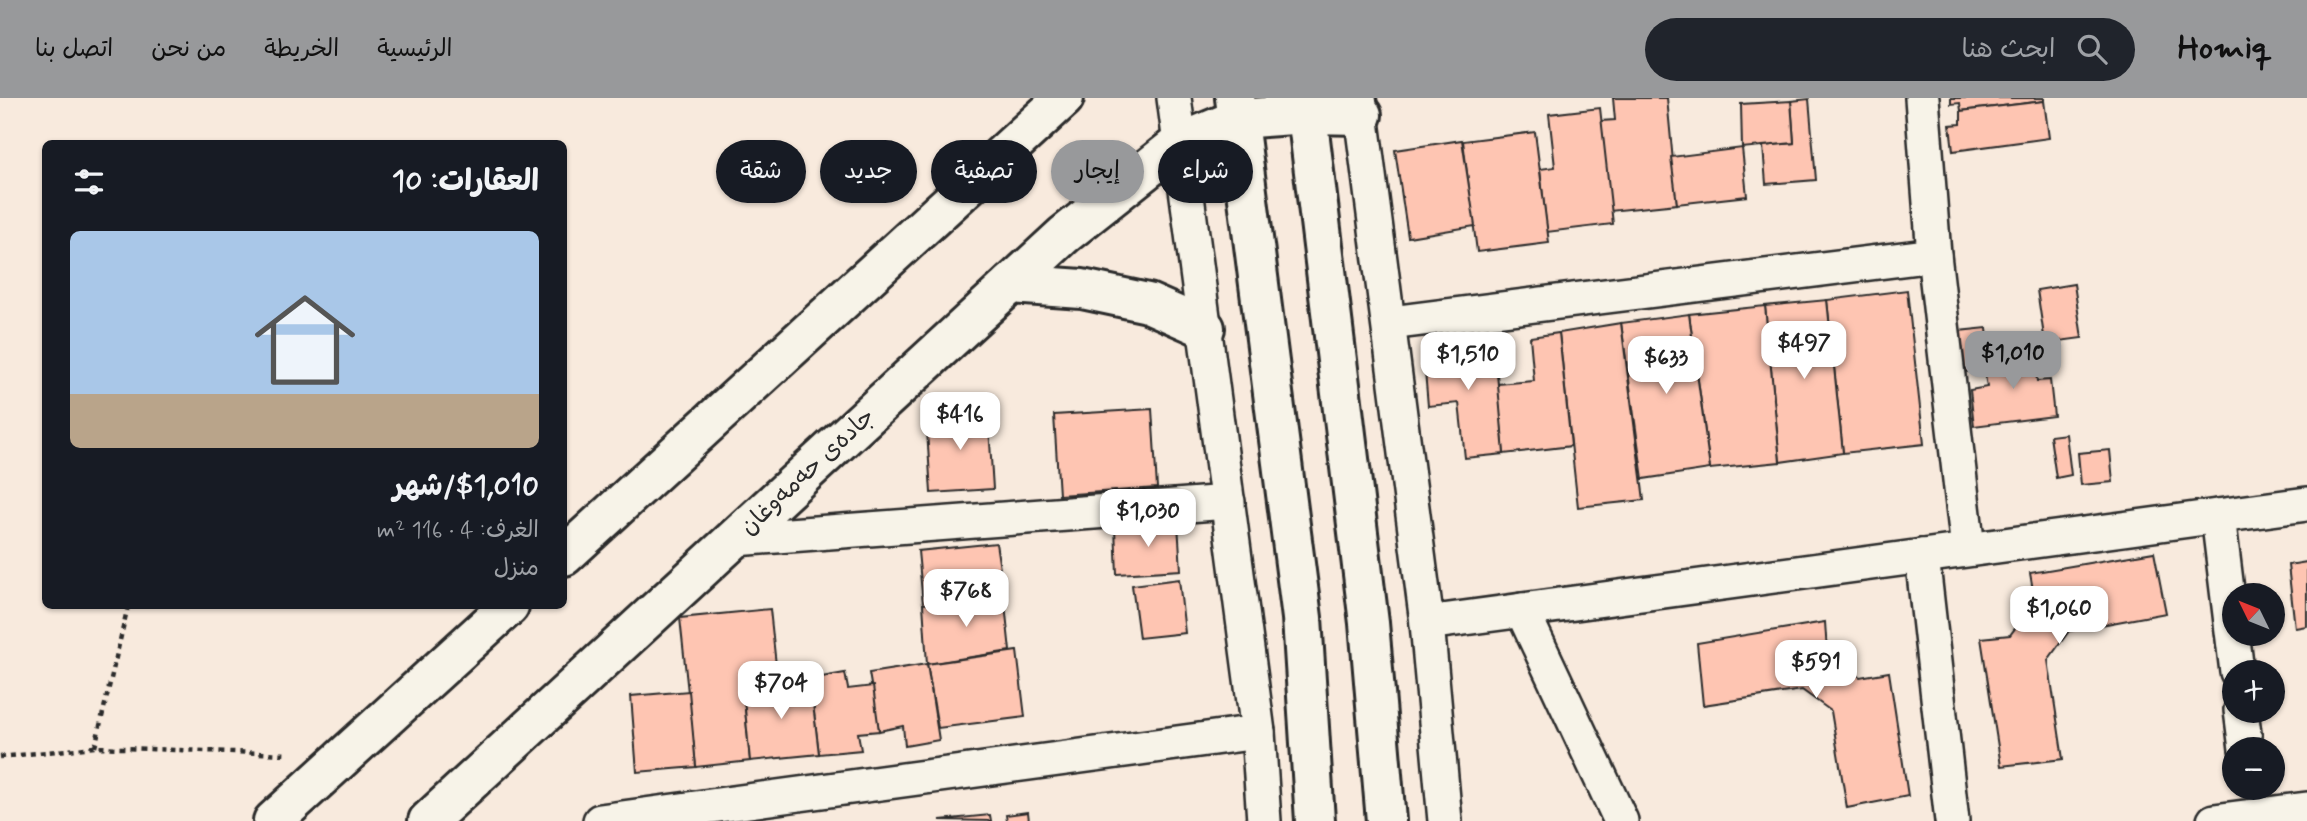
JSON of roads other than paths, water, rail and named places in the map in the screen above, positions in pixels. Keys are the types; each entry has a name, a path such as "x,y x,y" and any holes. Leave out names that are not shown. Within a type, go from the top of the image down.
{"main road":[{"path":"567,553 1038,113 1064,98"},
{"path":"1306,106 1368,623 1386,821"},
{"name":"جادەی حەمەوغان","path":"1183,140 1236,108 1361,107"},
{"path":"1236,108 1302,618 1315,821"},
{"name":"جادەی حەمەوغان","path":"428,821 1064,235 1158,160"},
{"path":"1011,284 1082,289 1149,303 1205,328"},
{"path":"273,821 506,609"}],"street":[{"path":"1174,98 1180,140"},
{"path":"1922,98 1934,255 1968,549"},
{"path":"1361,107 1427,623 1445,821"},
{"path":"1188,203 1258,732 1264,821"},
{"path":"1390,323 1934,255"},
{"path":"736,539 1228,502"},
{"path":"1427,623 2307,504"},
{"path":"2218,516 2235,660"},
{"path":"1922,556 1952,821"},
{"path":"1522,610 1621,821"},
{"path":"600,821 1258,732"},
{"path":"2214,821 2253,808 2307,809"}]}
